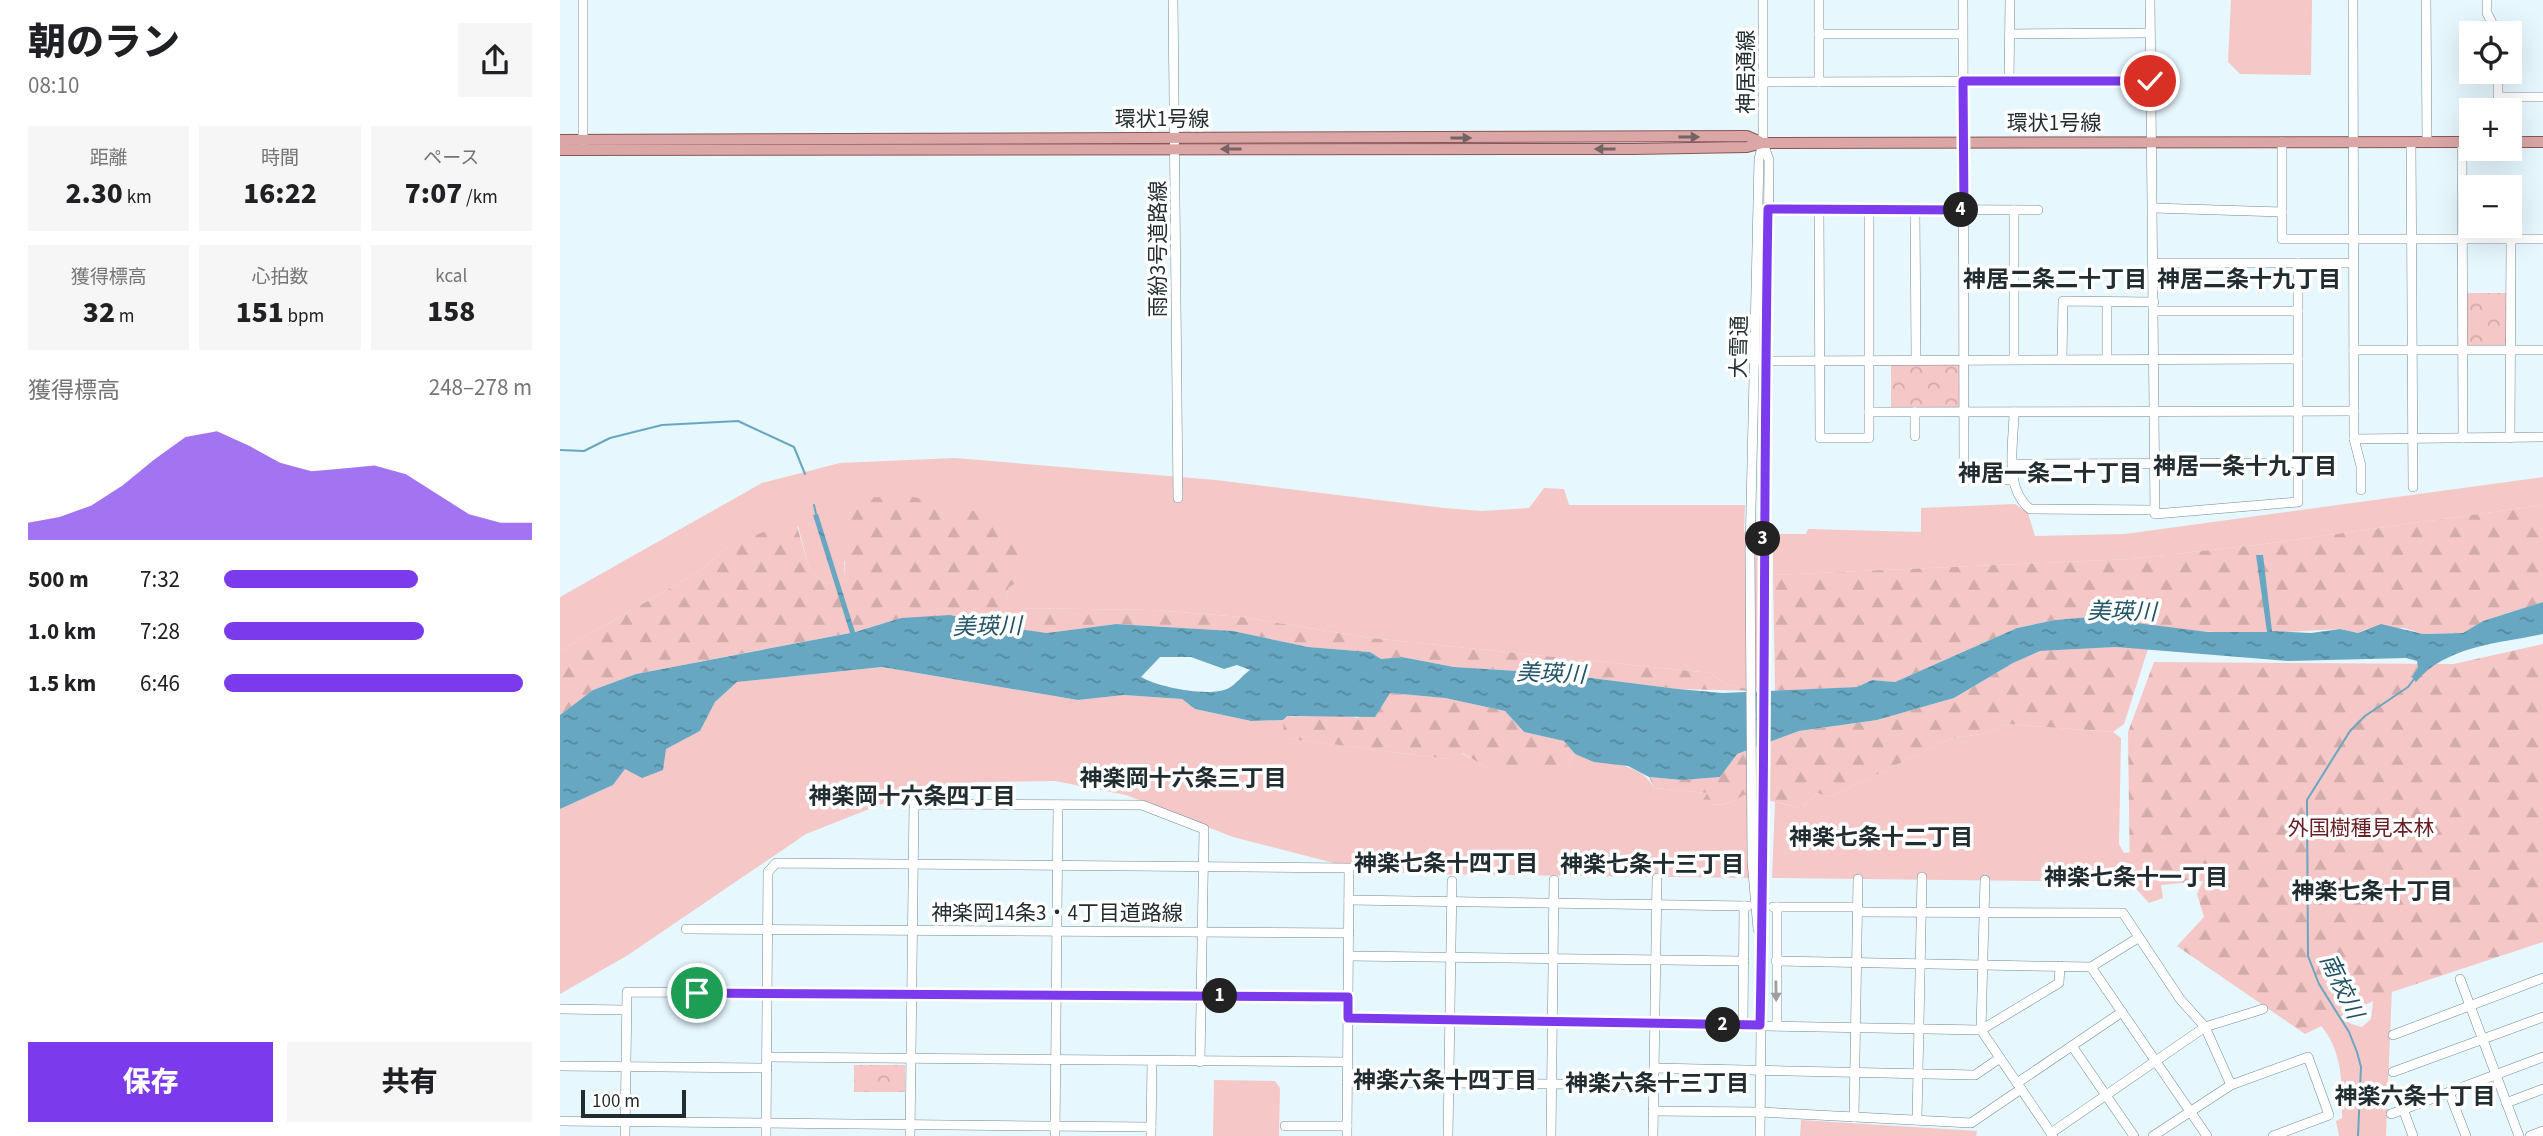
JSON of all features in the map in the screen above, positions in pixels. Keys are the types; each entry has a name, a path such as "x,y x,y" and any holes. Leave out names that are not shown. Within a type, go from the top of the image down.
{"main road":[{"name":"環状1号線","path":"560,140 583,145"},
{"name":"環状1号線","path":"560,150 583,145 1174,143 1633,149 1747,147 1763,143 2459,142"},
{"path":"2522,142 2543,142"}],"street":[{"path":"583,0 583,145"},
{"name":"雨紛3号道路線","path":"1173,0 1178,498"},
{"name":"神居通線","path":"1763,0 1763,143"},
{"path":"1819,0 1819,82"},
{"path":"1963,0 1964,480 2013,480"},
{"path":"2009,81 2010,0"},
{"path":"2150,0 2155,514 2298,502 2298,263"},
{"path":"2353,0 2354,439 2361,466 2361,490"},
{"path":"2426,0 2427,142"},
{"path":"2487,0 2487,13 2491,21"},
{"path":"2010,34 2150,33"},
{"path":"1819,34 1962,34"},
{"path":"1763,82 2150,81"},
{"path":"2498,84 2498,97 2543,97"},
{"path":"2282,142 2282,239 2543,239"},
{"path":"2411,142 2413,487"},
{"name":"大雪通","path":"1760,1136 1765,863 1761,361 1763,209 1759,159 1763,143"},
{"path":"2463,439 2465,161"},
{"path":"1819,208 1820,438 1869,438 1869,208"},
{"path":"2153,208 2282,212"},
{"path":"1763,209 2038,210"},
{"path":"1915,209 1916,360"},
{"path":"2014,210 2014,359"},
{"path":"2510,438 2511,240"},
{"path":"2154,263 2353,263"},
{"path":"2062,359 2063,301 2154,307 2298,311"},
{"path":"2107,302 2107,359"},
{"path":"2354,349 2543,350"},
{"path":"1761,361 2298,359"},
{"name":"大雪通","path":"1761,361 1750,551 1752,861 1762,962"},
{"path":"1869,412 2354,411"},
{"path":"1914,436 1915,412"},
{"path":"2014,412 2013,480 2016,494 2030,509 2154,510"},
{"path":"2354,439 2543,438"},
{"path":"2013,464 2298,463"},
{"path":"910,1136 914,804 1142,805 1204,829 1200,1062"},
{"path":"1055,1136 1058,805"},
{"path":"766,1136 768,872 776,863 1349,869 1347,1131 1285,1126"},
{"path":"1917,1119 1922,877"},
{"path":"1653,1136 1657,878"},
{"path":"1854,1117 1858,879"},
{"path":"1551,1136 1554,880"},
{"path":"1985,880 1981,1030 2052,1134 2205,1027 2263,1009"},
{"path":"1448,1136 1452,881"},
{"path":"1349,900 1746,906 1743,1025"},
{"path":"1777,1026 1775,907 1921,912 2123,913 2179,999 2205,1027 2231,1084"},
{"name":"神楽岡14条3・4丁目道路線","path":"686,929 1349,933"},
{"path":"1776,961 2091,967 2138,938"},
{"path":"1349,956 1744,961"},
{"path":"1348,1018 1981,1030 2059,983 2060,966"},
{"path":"2091,967 2207,1136"},
{"path":"2393,1035 2543,978"},
{"path":"2460,979 2519,1136"},
{"path":"625,1136 627,992 1348,997"},
{"path":"561,1009 626,1010"},
{"path":"1653,1111 1760,1112 1971,1123 2072,1046 2122,1012"},
{"path":"2393,1072 2543,1017"},
{"path":"2072,1046 2134,1136"},
{"path":"767,1057 1347,1062"},
{"path":"2153,1136 2231,1084 2308,1057 2329,1115 2278,1135"},
{"path":"2391,1114 2543,1057"},
{"path":"1654,1068 1975,1075 2000,1058"},
{"path":"560,1121 1055,1125 1151,1131 1152,1062"},
{"path":"560,1066 767,1068"},
{"path":"1347,1082 1654,1085"},
{"path":"2506,1103 2543,1089"},
{"path":"2449,1092 2466,1136"},
{"path":"2403,1109 2413,1136"}],"green space":[{"path":"2231,0 2312,0 2311,75 2240,74 2228,62"},
{"path":"2463,293 2509,293 2509,349 2462,350"},
{"path":"1964,359 1963,411 1891,412 1891,360"},
{"path":"955,458 1216,480 1482,511 1529,508 1544,488 1564,489 1569,505 1745,505 1744,532 1759,533 1759,691 1725,684 1711,673 1371,638 1241,617 1155,610 1015,608 1006,597 1009,587 844,561 845,579 824,584 809,568 798,526 729,546 697,573 560,651 560,597 762,483 840,463"},
{"path":"2543,477 2543,505 2264,544 2130,559 1773,575 1773,534 1806,534 1808,529 1921,532 1921,508 2015,504 2028,513 2035,536 2125,534"},
{"path":"909,496 984,515 1024,542 1020,581 1009,587 1006,597 1016,608 1155,610 1241,617 1371,638 1711,673 1725,684 1759,691 1678,689 1552,673 1454,667 1402,657 1381,659 1370,652 1308,647 1233,631 1116,624 1047,633 901,618 854,632 636,674 593,690 560,715 560,651 697,573 729,546 773,528 797,526 809,568 824,584 845,579 844,504 854,498"},
{"path":"2543,505 2543,602 2483,621 2463,633 2423,634 2404,628 2366,629 2358,633 2340,629 2251,634 2180,630 2089,617 2055,620 2017,628 1895,682 1872,680 1857,687 1775,691 1773,575 2130,559 2264,544"},
{"name":"外国樹種見本林","path":"2543,644 2543,942 2392,992 2305,1034 2177,946 2204,917 2197,894 2203,881 2161,885 2163,898 2149,903 2130,882 2128,732 2154,662 2454,664"},
{"path":"2116,647 2148,649 2124,724 2113,732 2007,724 1981,734 1949,739 1831,797 1817,793 1802,808 1744,795 1724,804 1708,804 1702,802 1707,793 1654,788 1649,777 1682,780 1719,777 1737,754 1799,731 1877,720 1954,698 2013,663 2040,651"},
{"path":"882,667 1078,700 1124,695 1182,699 1195,709 1251,721 1283,720 1285,738 1447,759 1461,753 1488,768 1566,768 1575,754 1630,768 1648,779 1654,788 1707,793 1703,802 1709,804 1724,804 1744,795 1761,799 1761,878 1413,874 1342,865 1233,837 1126,795 1055,781 974,782 897,798 806,834 628,955 560,994 560,809 613,785 625,769 700,731 715,702 737,682"},
{"path":"1390,693 1445,698 1505,711 1524,732 1564,741 1575,754 1566,768 1488,768 1462,753 1447,759 1284,738 1283,720 1286,716 1358,718"},
{"path":"2543,712 2543,790 2487,796 2470,793 2419,826 2397,864 2386,1136 2339,1136 2336,1121 2342,1118 2342,1084 2336,1053 2322,1027 2295,1005 2282,926 2285,911 2282,896 2286,888 2277,866 2259,857 2242,867 2174,873 2130,882 1772,878 1775,802 1802,808 1817,793 1831,797 1949,739 1981,734 2007,724 2113,732 2121,738 2119,844 2124,853 2171,847 2256,805 2284,812 2300,825 2303,840 2302,949 2308,976 2319,998 2336,1016 2362,1027 2371,1019 2373,1006 2377,925 2374,871 2382,842 2404,812 2418,799 2450,778 2483,768 2526,770 2531,765 2523,731 2527,721"},
{"path":"854,1065 905,1065 905,1092 854,1092"},
{"path":"1214,1080 1275,1081 1280,1088 1279,1136 1213,1136"},
{"path":"1801,1120 1977,1131 1976,1136 1800,1136"}],"water":[{"name":"美瑛川","path":"818,514 855,632 901,618 950,615 1002,627 1047,633 1116,624 1233,631 1308,647 1370,652 1381,659 1402,657 1454,667 1552,673 1723,693 1857,687 1872,680 1895,682 2017,628 2055,620 2089,617 2208,632 2267,632 2256,555 2263,555 2272,631 2311,633 2340,629 2358,633 2381,624 2423,634 2463,633 2483,621 2543,602 2543,634 2458,653 2428,670 2416,682 2412,677 2418,668 2417,661 2406,658 2289,661 2116,647 2040,651 2013,663 1954,698 1877,720 1799,731 1737,754 1720,777 1682,780 1649,777 1628,766 1594,762 1575,754 1564,741 1524,732 1505,711 1445,698 1390,693 1375,717 1287,716 1283,720 1251,721 1195,709 1182,699 1124,695 1078,700 882,667 737,682 715,702 700,731 666,749 663,770 642,778 625,769 613,785 560,809 560,715 593,690 636,674 850,633 813,515","holes":["1160,657 1191,657 1224,669 1237,665 1250,670 1229,688 1210,692 1171,688 1141,677"]}],"waterway":[{"path":"560,450 584,451 610,438 662,425 738,421 794,447 805,474"},
{"path":"814,505 816,514"},
{"name":"南校川","path":"2358,1136 2361,1067 2357,1052 2349,1032 2319,984 2308,956 2307,800 2350,731 2365,716 2408,687 2414,679"}],"district":[{"name":"神居二条二十丁目","path":"2055,279"},
{"name":"神居二条十九丁目","path":"2249,279"},
{"name":"神居一条十九丁目","path":"2245,466"},
{"name":"神居一条二十丁目","path":"2050,473"},
{"name":"神楽岡十六条三丁目","path":"1183,778"},
{"name":"神楽岡十六条四丁目","path":"912,796"},
{"name":"神楽七条十二丁目","path":"1881,837"},
{"name":"神楽七条十四丁目","path":"1446,863"},
{"name":"神楽七条十三丁目","path":"1652,864"},
{"name":"神楽七条十一丁目","path":"2136,877"},
{"name":"神楽七条十丁目","path":"2372,891"},
{"name":"神楽六条十四丁目","path":"1445,1080"},
{"name":"神楽六条十三丁目","path":"1657,1083"},
{"name":"神楽六条十丁目","path":"2415,1096"}],"route":[{"path":"697,993 1348,997 1348,1018 1760,1025 1765,866 1763,552 1768,209 1964,210 1963,81 2150,81"}]}
